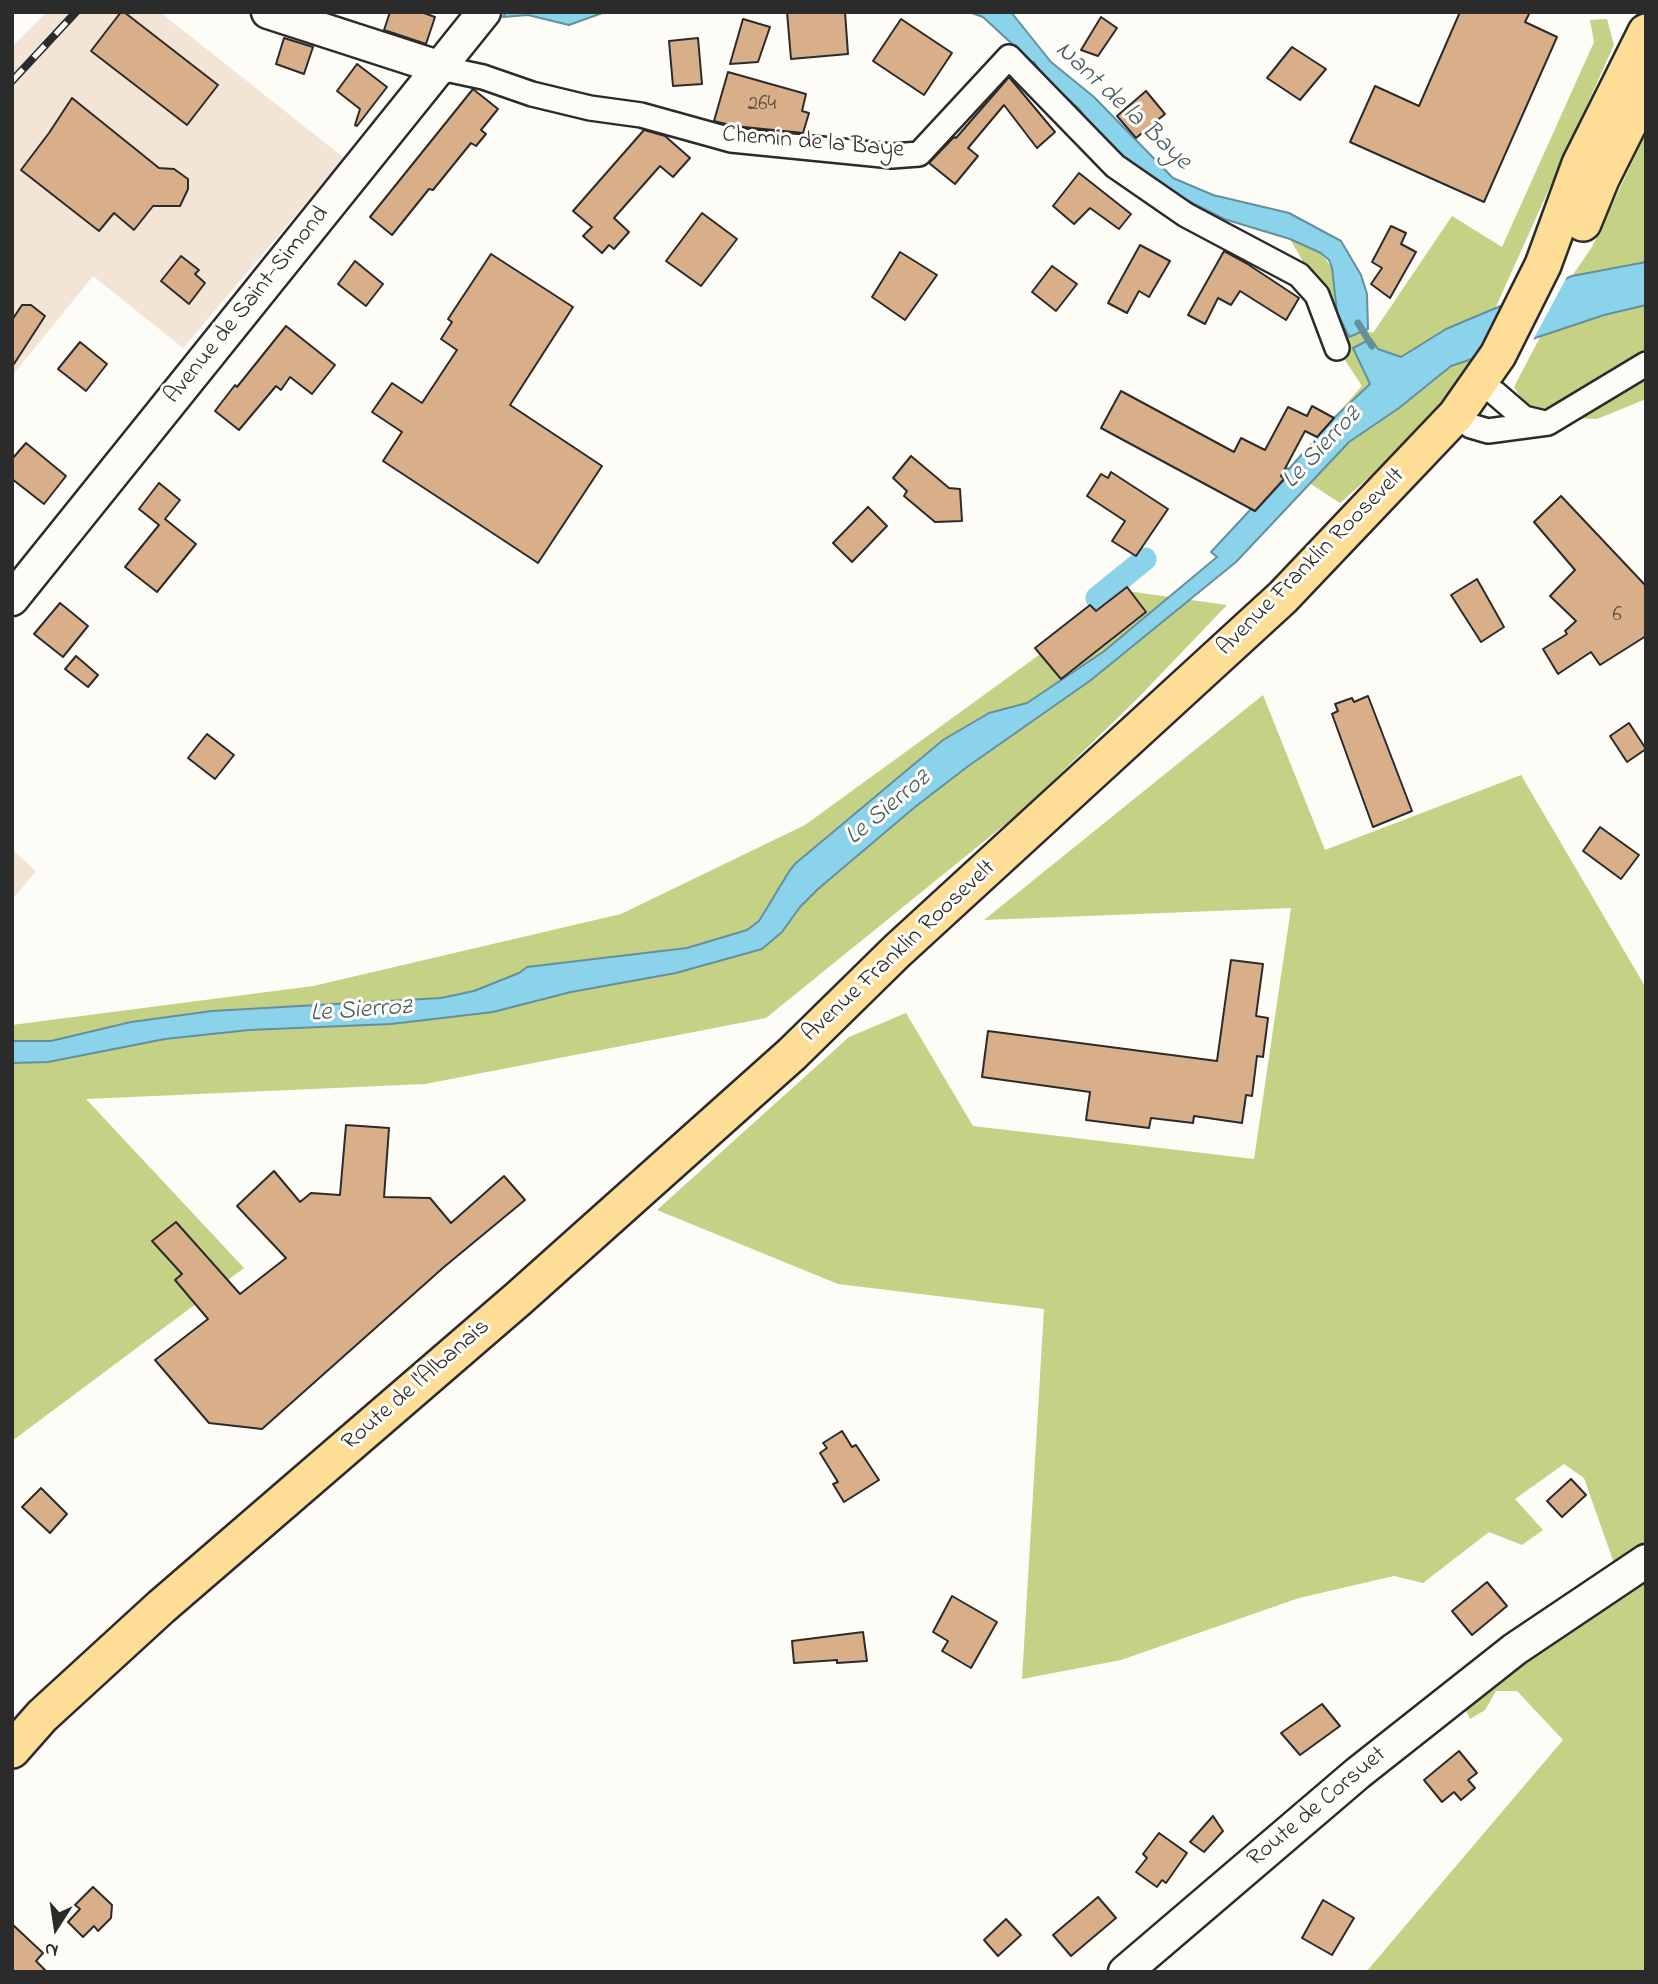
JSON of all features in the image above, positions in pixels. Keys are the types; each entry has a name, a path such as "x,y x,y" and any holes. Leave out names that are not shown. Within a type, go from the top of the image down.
{"main road":[{"name":"Avenue Franklin Roosevelt","path":"1554,264 1580,164 1646,32"},
{"name":"Avenue Franklin Roosevelt","path":"792,1054 850,1013 914,960 1295,608 1471,426 1495,393 1509,351 1646,89"},
{"name":"Avenue Franklin Roosevelt","path":"792,1054 897,951 1283,597 1457,415 1509,351"},
{"name":"Route de l'Albanais","path":"12,1750 42,1716 161,1607 518,1299 792,1054"},
{"name":"Route de l'Albanais","path":"12,1738 42,1716"}],"street":[{"name":"Chemin de la Baye","path":"268,12 441,68 483,77 532,94 590,108 641,116 731,140 892,156 919,153 1009,57 1115,166 1186,215 1299,275 1317,295 1337,348"},
{"name":"Avenue de Saint-Simond","path":"12,599 484,13"},
{"path":"1620,141 1620,117 1646,66"},
{"path":"1471,426 1488,431 1548,423 1646,364"},
{"path":"1495,393 1524,418 1548,423"},
{"name":"Route de Corsuet","path":"1125,1972 1358,1773 1515,1649 1646,1561"}],"shaded area":[{"path":"47,12 160,12 344,158 183,348 93,276 12,376 12,47"},
{"path":"12,850 36,871 12,900"}],"green space":[{"path":"1607,19 1614,45 1466,373 1429,424 1340,503 1288,469 1362,386 1337,348 1313,279 1290,239 1321,253 1332,268 1335,301 1363,330 1373,333 1452,216 1502,247 1594,42 1590,20"},
{"path":"1646,133 1646,399 1597,419 1533,417 1514,387 1572,276 1592,247"},
{"path":"1127,591 1227,605 1138,698 1024,809 766,1018 425,1084 86,1099 244,1268 12,1441 12,1025 313,986 621,914 805,825"},
{"path":"1263,695 1325,850 1521,775 1646,988 1646,1972 1366,1972 1563,1740 1517,1691 1496,1691 1485,1710 1470,1719 1460,1698 1622,1586 1584,1478 1564,1464 1515,1499 1543,1530 1522,1545 1489,1532 1423,1583 1394,1576 1299,1598 1121,1660 1022,1679 1044,1309 838,1284 657,1210 849,1037 906,1013 973,1126 1254,1159 1291,908 984,920"}],"water":[{"path":"506,12 605,12 569,25 528,15 503,17"},
{"path":"969,12 1011,12 1051,62 1094,97 1173,178 1213,195 1289,213 1341,241 1361,275 1367,294 1368,329 1349,337 1337,312 1332,268 1329,260 1321,253 1290,239 1224,219 1165,189 1106,145 1080,110 1044,77 1034,62 1027,65 1023,54 983,17"},
{"name":"Le Sierroz","path":"1646,262 1646,305 1604,315 1451,366 1399,408 1349,442 1236,562 1091,680 915,807 818,889 800,907 782,932 762,949 676,973 571,992 493,1012 391,1024 249,1030 165,1039 48,1062 12,1063 12,1041 51,1041 131,1022 212,1011 441,998 474,991 519,973 527,967 687,948 747,930 759,921 796,863 943,740 989,713 1027,703 1103,652 1217,557 1211,552 1251,509 1255,511 1285,479 1281,476 1287,468 1289,469 1334,418 1370,384 1353,348 1371,339 1378,349 1401,357 1446,329 1572,276"}],"pier":[{"path":"1569,273 1532,342 1474,362 1503,301"}],"building":[{"path":"121,12 218,85 187,125 91,51"},
{"path":"390,12 421,12 435,17 426,44 384,30"},
{"path":"787,12 845,12 848,54 791,59"},
{"path":"1460,12 1530,12 1525,22 1557,37 1484,202 1350,142 1375,86 1419,106"},
{"path":"1101,17 1117,28 1098,56 1081,50"},
{"path":"743,19 770,27 758,62 730,64"},
{"path":"901,19 952,53 924,95 873,61"},
{"path":"284,38 313,47 304,74 276,64"},
{"path":"698,38 702,84 673,86 669,41"},
{"path":"1292,47 1326,69 1300,100 1267,78"},
{"path":"357,64 387,87 357,126 355,125 360,109 337,91"},
{"path":"728,72 806,94 802,111 809,113 803,133 734,126 714,121"},
{"path":"1009,77 1055,132 1037,148 1004,105 968,148 978,156 955,184 929,163 956,138"},
{"path":"473,89 498,109 481,130 486,134 476,146 471,143 392,235 370,217"},
{"path":"1146,91 1165,114 1136,138 1117,116"},
{"path":"72,98 159,168 174,169 188,179 188,189 180,206 153,206 134,230 114,213 99,231 21,170"},
{"path":"644,130 665,136 690,158 673,177 660,166 614,218 629,232 614,249 609,245 602,253 583,236 592,227 573,211"},
{"path":"1079,173 1131,214 1119,229 1090,208 1074,224 1053,206"},
{"path":"702,213 737,239 701,286 666,261"},
{"path":"1391,226 1406,233 1401,244 1416,252 1390,298 1371,284 1382,268 1372,262"},
{"path":"1140,245 1170,261 1149,297 1139,291 1127,313 1108,303"},
{"path":"1224,251 1299,298 1286,320 1240,291 1231,305 1218,298 1205,324 1188,315"},
{"path":"900,252 937,275 905,320 872,297"},
{"path":"491,254 573,307 510,405 602,466 538,563 383,461 402,432 372,412 392,383 422,403 457,350 441,339 452,322 448,319"},
{"path":"181,256 199,270 195,274 205,283 189,304 161,281"},
{"path":"355,261 383,284 366,306 338,284"},
{"path":"1052,266 1077,284 1056,311 1032,292"},
{"path":"22,305 31,305 45,316 12,367 12,320"},
{"path":"286,326 335,365 312,394 290,377 281,390 276,386 239,430 215,411"},
{"path":"80,342 107,364 86,391 58,369"},
{"path":"1121,391 1234,452 1241,438 1265,450 1288,407 1307,416 1312,406 1334,418 1317,437 1305,431 1281,476 1284,479 1255,511 1101,428"},
{"path":"26,443 66,476 44,504 12,479 12,459"},
{"path":"911,456 949,488 960,489 962,521 935,522 904,496 907,491 893,478"},
{"path":"1111,472 1168,509 1136,556 1112,541 1125,521 1087,496 1101,474 1108,478"},
{"path":"159,483 180,500 165,519 196,544 157,592 125,567 159,525 139,509"},
{"path":"1561,496 1646,586 1646,636 1600,665 1591,652 1558,674 1543,649 1567,634 1565,631 1576,621 1550,596 1575,570 1534,522"},
{"path":"868,507 887,526 852,562 833,543"},
{"path":"1477,579 1504,627 1481,642 1451,595"},
{"path":"1127,587 1146,612 1061,679 1035,648 1090,605 1096,611"},
{"path":"60,603 88,626 63,657 34,634"},
{"path":"76,656 98,675 88,687 65,669"},
{"path":"1368,696 1412,811 1373,827 1332,714 1338,711 1335,704 1352,698 1354,702"},
{"path":"1629,723 1646,749 1627,762 1610,736"},
{"path":"207,734 234,755 215,779 188,758"},
{"path":"1600,827 1639,855 1621,879 1583,851"},
{"path":"1231,960 1263,964 1256,1016 1268,1018 1263,1057 1257,1056 1252,1096 1246,1095 1242,1123 1194,1116 1193,1123 1151,1118 1149,1128 1086,1120 1090,1092 982,1077 988,1031 1217,1061"},
{"path":"346,1125 389,1128 384,1197 430,1198 451,1223 504,1176 525,1200 444,1267 262,1429 209,1423 155,1360 208,1319 175,1280 182,1274 152,1241 176,1222 240,1294 286,1258 237,1206 274,1171 300,1202 311,1193 340,1195"},
{"path":"842,1431 852,1447 856,1445 879,1480 844,1502 833,1484 838,1482 820,1453 827,1448 823,1443"},
{"path":"1571,1479 1586,1495 1562,1517 1547,1501"},
{"path":"41,1488 67,1514 50,1533 22,1507"},
{"path":"1487,1582 1507,1606 1472,1635 1452,1611"},
{"path":"952,1596 997,1622 971,1668 942,1651 948,1641 933,1632"},
{"path":"863,1632 867,1661 794,1663 792,1641"},
{"path":"1322,1704 1340,1726 1300,1755 1281,1733"},
{"path":"1459,1751 1477,1773 1468,1780 1475,1788 1461,1800 1454,1792 1442,1802 1424,1780"},
{"path":"1213,1816 1223,1831 1204,1852 1190,1842"},
{"path":"1159,1833 1187,1853 1166,1883 1162,1880 1157,1887 1136,1872 1147,1858 1143,1854"},
{"path":"93,1887 112,1905 111,1918 98,1931 94,1926 83,1937 68,1922 80,1909 75,1905"},
{"path":"1098,1897 1116,1918 1071,1956 1053,1935"},
{"path":"1323,1900 1354,1918 1332,1955 1302,1938"},
{"path":"1006,1919 1021,1935 998,1956 984,1940"},
{"path":"12,1924 43,1953 36,1961 47,1972 12,1972"}],"waterway":[{"name":"Nant de la Baye","path":"1358,323 1372,346"},
{"path":"1097,598 1145,559"}],"railway":[{"path":"12,81 76,12"}]}
